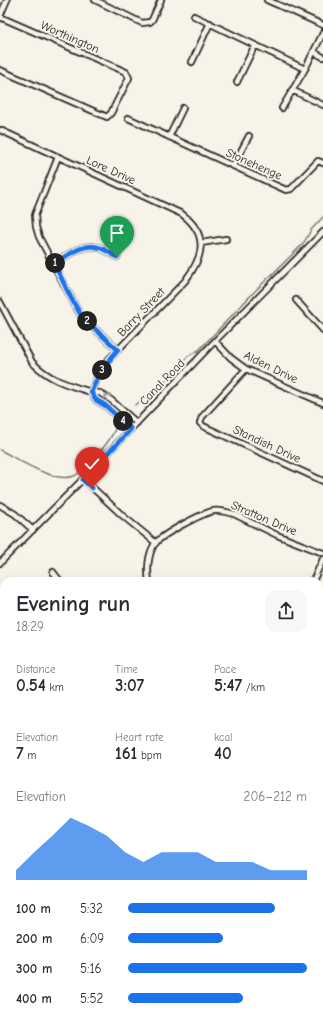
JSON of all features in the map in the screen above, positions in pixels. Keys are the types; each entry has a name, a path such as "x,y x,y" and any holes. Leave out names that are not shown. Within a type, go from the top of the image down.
{"street":[{"path":"0,17 7,0"},
{"path":"94,0 142,23 150,22 161,0"},
{"path":"267,0 323,25"},
{"path":"194,16 306,69"},
{"name":"Worthington","path":"0,17 126,72 129,78 111,114 107,118 0,70"},
{"path":"192,62 210,23"},
{"path":"282,108 306,69 323,33"},
{"path":"237,82 255,44"},
{"path":"314,52 323,57"},
{"path":"292,90 323,105"},
{"path":"169,137 184,108"},
{"name":"Stonehenge","path":"128,118 284,189 289,190 318,162 323,163"},
{"name":"Lore Drive","path":"0,130 182,214 191,221 201,243"},
{"path":"233,166 249,136"},
{"path":"58,157 35,215 36,228 39,237 82,317 118,350"},
{"name":"Canal Road","path":"0,563 83,480 215,341 322,235"},
{"path":"201,243 226,239"},
{"name":"Barry Street","path":"91,392 98,376 109,359 185,281 198,262 201,243"},
{"path":"54,263 88,246 99,247 117,257"},
{"path":"296,300 323,330"},
{"path":"0,302 32,362 38,369 59,382 72,387 91,392 100,392 137,423"},
{"name":"Alden Drive","path":"215,341 232,358 246,369 323,403"},
{"name":"Standish Drive","path":"246,369 202,417 200,421 203,426 323,481"},
{"path":"91,392 96,400 106,406 131,429"},
{"path":"120,419 126,413"},
{"path":"83,480 156,543 149,558 149,577"},
{"path":"0,505 15,514 33,530"},
{"name":"Stratton Drive","path":"156,543 164,536 206,513 221,511 234,514 277,535 323,553"},
{"path":"315,577 323,559"},
{"path":"54,572 57,577"}],"waterway":[{"path":"135,405 159,388 188,356 199,350 254,292 303,244 311,230 323,217"},
{"path":"0,450 47,474 66,478 74,476 84,469 103,448 112,436 116,427"}],"route":[{"path":"92,488 83,480 131,429 106,406 96,400 91,392 98,376 109,359 118,350 82,317 54,263 88,246 99,247 117,257"}]}
